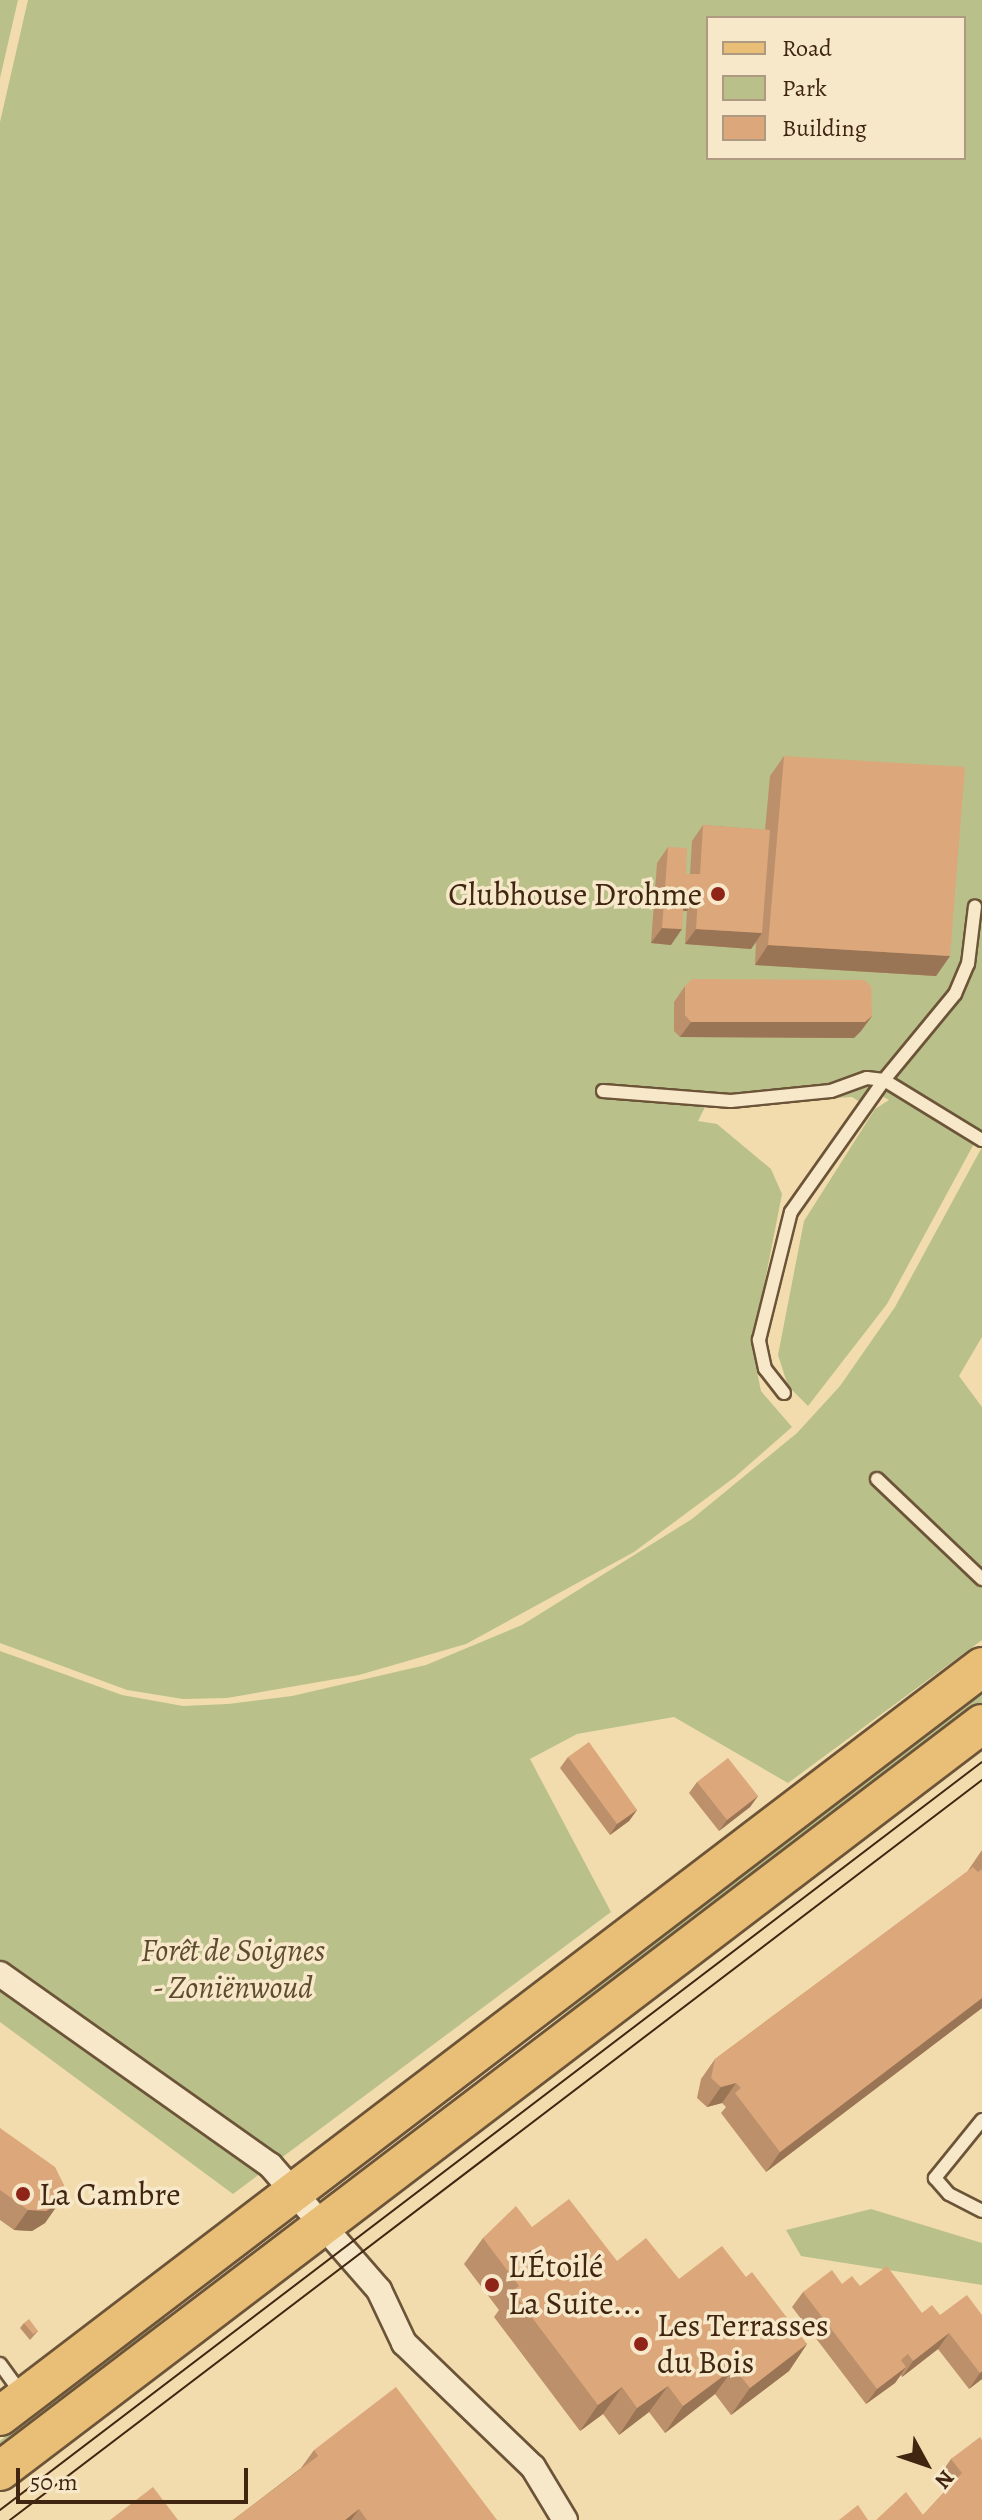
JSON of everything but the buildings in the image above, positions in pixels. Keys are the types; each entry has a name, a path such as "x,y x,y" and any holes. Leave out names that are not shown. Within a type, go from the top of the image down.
{"main road":[{"path":"12,2407 982,1667"},
{"path":"0,2471 982,1724"}],"street":[{"path":"0,1974 270,2165 379,2290 404,2343 533,2467 565,2520"}],"lane":[{"path":"784,1393 765,1369 759,1340 791,1212 884,1080 955,994 968,964 975,906"},
{"path":"603,1091 731,1101 831,1091 867,1078 884,1080 982,1140"},
{"path":"877,1479 982,1579"},
{"path":"982,2120 935,2178 949,2194 982,2211"},
{"path":"0,2364 12,2407"}],"green space":[{"path":"0,0 18,0 0,78"},
{"path":"28,0 982,0 982,1129 887,1304 808,1406 788,1386 778,1355 804,1221 875,1109 889,1100 875,1092 860,1102 852,1097 705,1107 698,1121 717,1124 771,1169 782,1194 752,1348 761,1391 792,1427 735,1477 634,1552 466,1644 359,1675 227,1698 183,1699 127,1690 0,1643 0,122"},
{"name":"Forêt de Soignes - Zoniënwoud","path":"982,1147 982,1337 959,1376 982,1407 982,1640 788,1783 674,1717 577,1734 530,1759 611,1912 233,2194 0,2022 0,1651 122,1695 183,1706 228,1704 292,1696 426,1665 522,1625 692,1519 797,1433 840,1386 895,1307"},
{"path":"982,1693 982,1706 399,2147 630,1961"},
{"path":"871,2209 982,2243 982,2285 801,2256 786,2230"},
{"path":"162,2315 170,2325 0,2454 0,2441"}],"tram line":[{"path":"0,2510 982,1762"},
{"path":"10,2520 982,1780"}],"place":[{"name":"Clubhouse Drohme","path":"718,894"},
{"name":"La Cambre","path":"23,2194"},
{"name":"L'Étoilé La Suite...","path":"492,2285"},
{"name":"Les Terrasses du Bois","path":"641,2344"}]}
